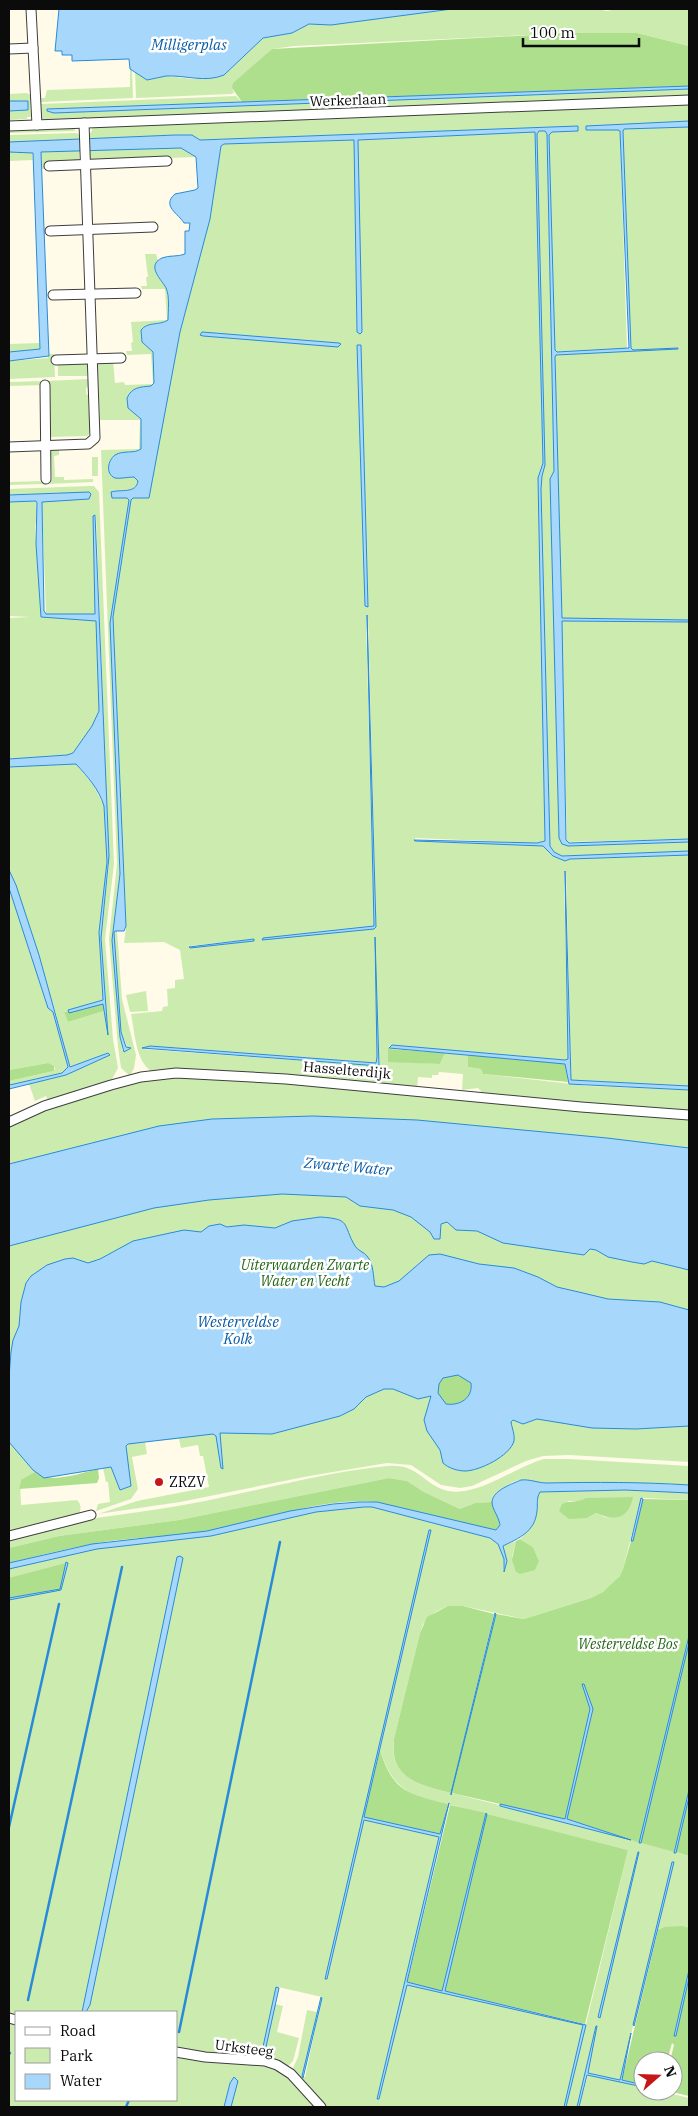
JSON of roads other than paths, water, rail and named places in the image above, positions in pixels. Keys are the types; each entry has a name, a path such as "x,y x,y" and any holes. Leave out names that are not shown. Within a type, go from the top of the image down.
{"street":[{"path":"31,9 37,125"},
{"path":"9,49 33,48"},
{"name":"Werkerlaan","path":"9,126 689,100"},
{"path":"9,447 88,444 93,441 84,123"},
{"path":"50,166 167,161"},
{"path":"50,231 153,227"},
{"path":"53,295 136,293"},
{"path":"56,360 122,358"},
{"path":"45,385 46,479"},
{"name":"Hasselterdijk","path":"9,1122 44,1106 141,1076 176,1073 286,1079 581,1107 689,1115"},
{"path":"9,1536 91,1515"},
{"name":"Urksteeg","path":"178,2052 205,2057 272,2063 291,2074 321,2107"}],"water":[{"name":"Milligerplas","path":"59,9 452,9 331,25 309,24 292,33 263,38 224,75 203,79 166,76 147,80 130,69 129,59 72,61 72,55 62,55 62,51 55,51"},
{"path":"689,86 689,89 54,113 47,111 47,109"},
{"path":"9,101 28,101 28,110 9,111"},
{"path":"689,121 689,127 624,129 623,131 631,348 633,350 678,349 556,355 555,357 562,618 689,620 689,622 562,621 566,840 569,843 689,839 689,842 568,846 562,844 559,838 550,479 554,471 547,134 545,131 539,131 537,134 545,465 541,489 550,846 554,852 562,856 689,851 689,855 570,859 565,861 553,856 543,846 414,840 537,843 545,841 538,478 543,463 535,132 358,140 362,332 360,334 357,332 354,140 224,144 221,146 210,219 180,332 149,498 133,498 131,500 113,617 126,926 124,931 115,931 114,933 121,1032 126,1047 131,1048 124,1052 120,1037 112,940 120,874 110,623 129,500 127,498 112,498 111,492 134,488 138,481 134,477 115,478 110,473 109,467 115,455 141,449 141,419 128,408 127,398 134,390 140,387 151,386 154,383 153,352 142,342 141,330 147,325 168,320 167,291 156,273 155,265 162,258 185,254 185,231 189,231 190,223 184,223 172,210 170,202 175,194 198,188 196,157 181,148 41,152 49,356 9,361 9,352 40,349 33,153 9,152 9,142 175,135 192,135 200,140 578,126 578,131 552,132 549,135 555,350 557,352 629,348 620,131 586,130 586,126"},
{"path":"202,332 341,344 338,347 203,336 200,335"},
{"path":"357,345 361,345 368,607 365,606"},
{"path":"89,492 91,494 89,499 42,502 44,611 46,614 95,614 93,516 95,515 109,856 101,938 108,1035 103,1004 69,1013 68,1010 103,1000 99,932 107,862 104,806 102,800 92,783 76,764 9,767 9,759 73,753 92,726 99,711 96,621 41,617 36,544 37,503 36,501 9,502 9,495"},
{"path":"367,615 376,927 374,929 262,940 263,938 374,926"},
{"path":"9,870 16,885 39,955 70,1067 108,1053 110,1055 66,1075 9,1089 9,1085 62,1073 68,1067 53,1012 48,1008 9,888"},
{"path":"565,871 571,1080 689,1086 689,1090 569,1084 565,1064 389,1048 392,1045 568,1059"},
{"path":"375,937 379,1066 142,1048 150,1046 376,1063"},
{"path":"254,939 254,941 189,947"},
{"name":"Zwarte Water","path":"313,1116 417,1120 607,1138 689,1148 689,1270 652,1261 644,1264 608,1257 596,1250 590,1249 584,1255 503,1243 477,1231 456,1230 447,1222 441,1224 440,1239 434,1239 430,1232 411,1217 393,1210 360,1206 346,1197 282,1194 209,1200 154,1208 9,1246 9,1164 159,1126 212,1119"},
{"name":"Westerveldse Kolk","path":"320,1217 342,1221 355,1246 369,1259 375,1286 384,1287 399,1281 429,1255 440,1254 479,1264 514,1268 557,1287 608,1299 660,1302 689,1310 689,1426 636,1429 592,1428 537,1419 523,1424 513,1420 511,1422 514,1441 507,1452 486,1465 462,1471 450,1468 443,1463 440,1450 427,1431 424,1420 431,1396 418,1399 393,1389 384,1389 366,1397 354,1409 340,1416 272,1434 220,1433 223,1469 221,1468 216,1436 213,1434 128,1444 126,1446 131,1486 120,1490 111,1467 44,1478 33,1470 9,1442 11,1352 13,1340 19,1326 21,1302 26,1283 31,1276 47,1265 65,1259 73,1258 88,1263 100,1259 133,1241 184,1230 201,1232 209,1226 220,1224 227,1227 244,1225 275,1228 292,1221","holes":["458,1375 471,1383 468,1397 456,1404 446,1404 438,1393 439,1384 443,1378"]},
{"path":"521,1480 547,1483 618,1482 689,1485 689,1493 625,1490 540,1492 536,1518 530,1529 503,1546 507,1561 504,1572 504,1559 498,1544 490,1538 372,1507 316,1512 211,1536 97,1549 9,1569 9,1563 92,1544 207,1531 290,1511 333,1504 377,1502 496,1530 500,1525 492,1505 493,1498 499,1491"},
{"path":"641,1498 643,1499 633,1541 631,1541"},
{"path":"429,1530 431,1530 364,1817 440,1834 449,1803 407,1982 442,1991 487,1814 445,1991 586,2025 566,2107 564,2107 583,2025 407,1985 379,2099 377,2099 439,1837 364,1820 327,1979 325,1979"},
{"path":"177,1557 183,1558 90,2005 87,2011 82,2011"},
{"path":"66,1562 68,1563 61,1590 9,1600 9,1598 60,1589"},
{"path":"496,1614 451,1795 451,1793"},
{"path":"689,1636 689,1643 641,1843 639,1843"},
{"path":"582,1684 584,1684 593,1709 567,1819 631,1840 500,1806 500,1804 565,1819 590,1709"},
{"path":"689,1790 676,1853 674,1853"},
{"path":"639,1852 600,2018 598,2017"},
{"path":"672,1862 674,1862 634,2026 633,2025"},
{"path":"689,1970 689,1978 676,2036 674,2036"},
{"path":"276,1987 279,1988 264,2056 261,2056"},
{"path":"322,1998 303,2078 302,2076"},
{"path":"596,2026 588,2073 620,2080 631,2033 622,2080 633,2083 633,2085 587,2075 579,2107 577,2107"},
{"path":"234,2077 238,2081 231,2107 224,2107 230,2083"}],"waterway":[{"path":"179,2032 280,1542"},
{"path":"28,2000 122,1567"},
{"path":"9,1827 59,1604"},
{"path":"126,2107 129,2101"}],"place":[{"name":"ZRZV","path":"159,1482"}],"park label":[{"name":"Uiterwaarden Zwarte Water en Vecht","path":"305,1274"},
{"name":"Westerveldse Bos","path":"628,1644"}]}
